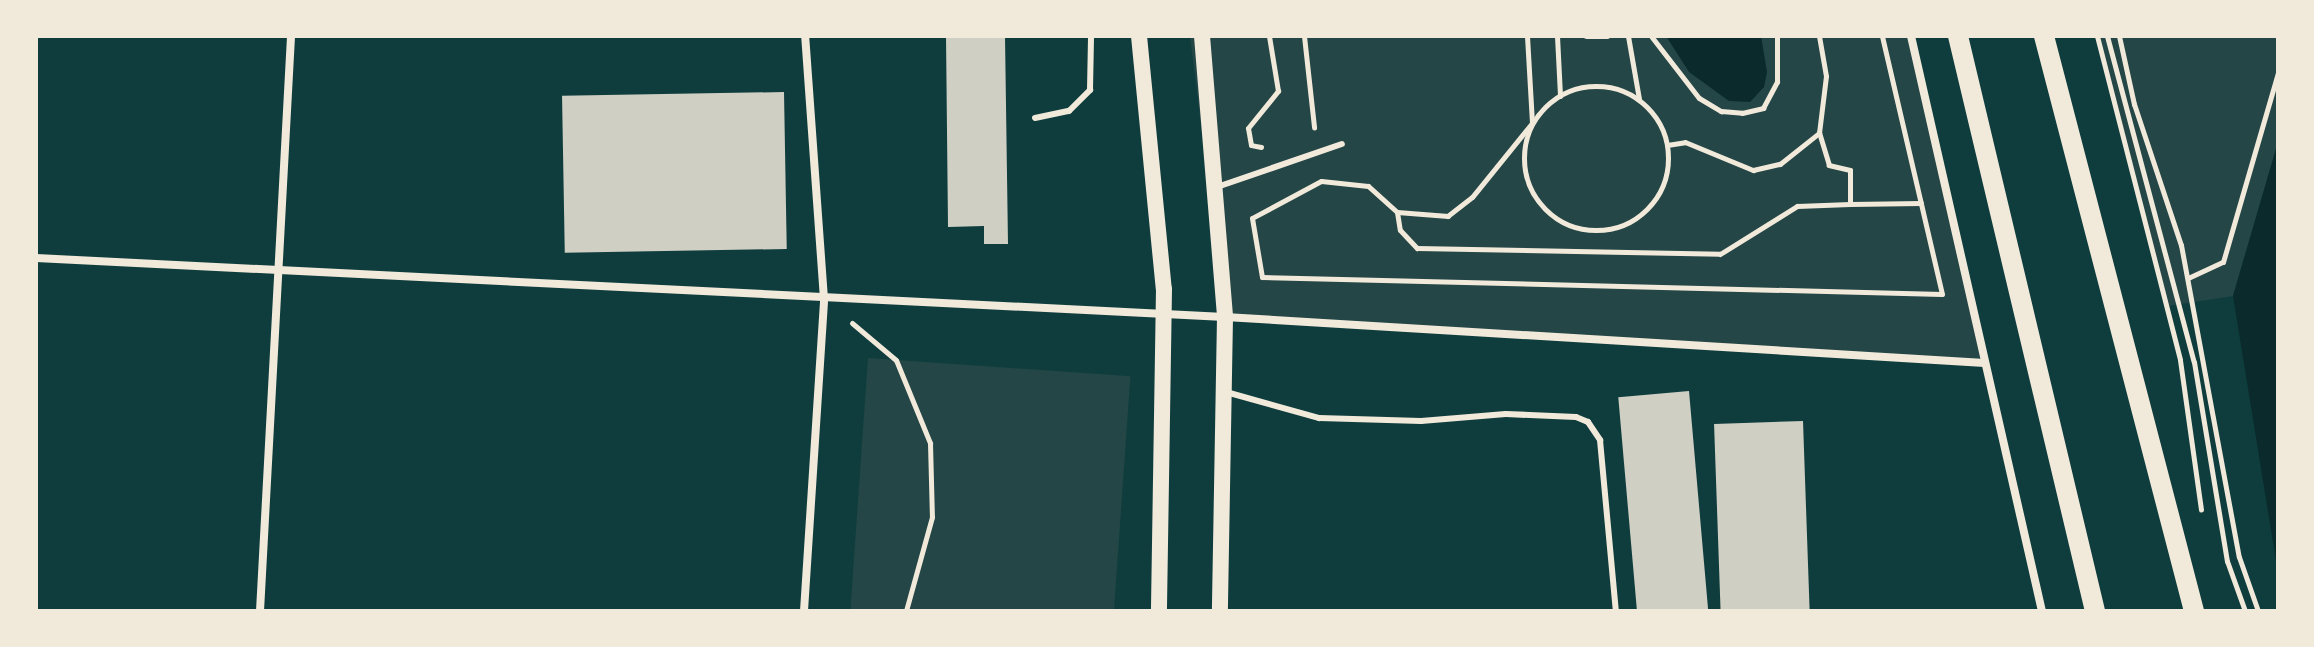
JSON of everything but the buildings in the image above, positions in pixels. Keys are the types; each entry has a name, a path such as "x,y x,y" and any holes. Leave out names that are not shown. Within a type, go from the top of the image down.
{"main road":[{"path":"1139,36 1163,316 1159,611"},
{"path":"1202,36 1225,317 1220,611"},
{"path":"1958,36 2095,611"},
{"path":"2044,36 2194,611"}],"street":[{"path":"260,611 291,36"},
{"path":"804,611 824,299 805,36"},
{"path":"1911,36 2042,611"},
{"path":"36,258 281,266 824,299 1225,317 1985,363"}],"lane":[{"path":"1035,118 1069,111 1090,90 1091,36"},
{"path":"1216,187 1342,144"},
{"path":"1223,392 1319,418 1421,421 1506,414 1576,417 1588,422 1600,440 1616,611"}],"path":[{"path":"1269,36 1278,91 1248,128 1251,145 1273,148"},
{"path":"1304,36 1316,126 1305,132"},
{"path":"1527,36 1532,123 1524,148 1532,193 1565,224 1587,231 1610,230 1650,207 1663,188 1667,145 1657,117 1639,99 1592,86 1560,96 1532,123 1472,197 1448,216 1397,212 1368,186 1321,181 1278,202 1252,218 1262,277 1942,294 1882,36"},
{"path":"1557,36 1560,96"},
{"path":"1586,36 1607,36"},
{"path":"1628,36 1639,99"},
{"path":"1651,36 1699,98 1721,111 1742,113 1763,108 1777,82 1777,36"},
{"path":"1819,36 1826,76 1819,133 1829,165 1850,170 1850,204"},
{"path":"2097,36 2180,360 2203,522"},
{"path":"2107,36 2194,362 2227,561 2245,611"},
{"path":"2119,36 2134,104 2188,278 2239,557 2258,611"},
{"path":"2188,278 2223,262 2278,73"},
{"path":"1667,145 1685,142 1753,170 1780,164 1819,133"},
{"path":"1397,212 1400,230 1417,248 1720,254 1797,206 1921,203"},
{"path":"824,299 896,360 930,443 932,517 906,611"}],"shaded area":[{"path":"1190,36 1911,36 1985,363 1225,317"},
{"path":"1666,36 1761,36 1767,72 1764,87 1750,102 1729,101 1689,72"},
{"path":"2097,36 2278,36 2278,142 2233,296 2168,306"},
{"path":"2278,142 2278,573 2233,296"},
{"path":"868,358 1130,376 1114,611 850,610"}]}
